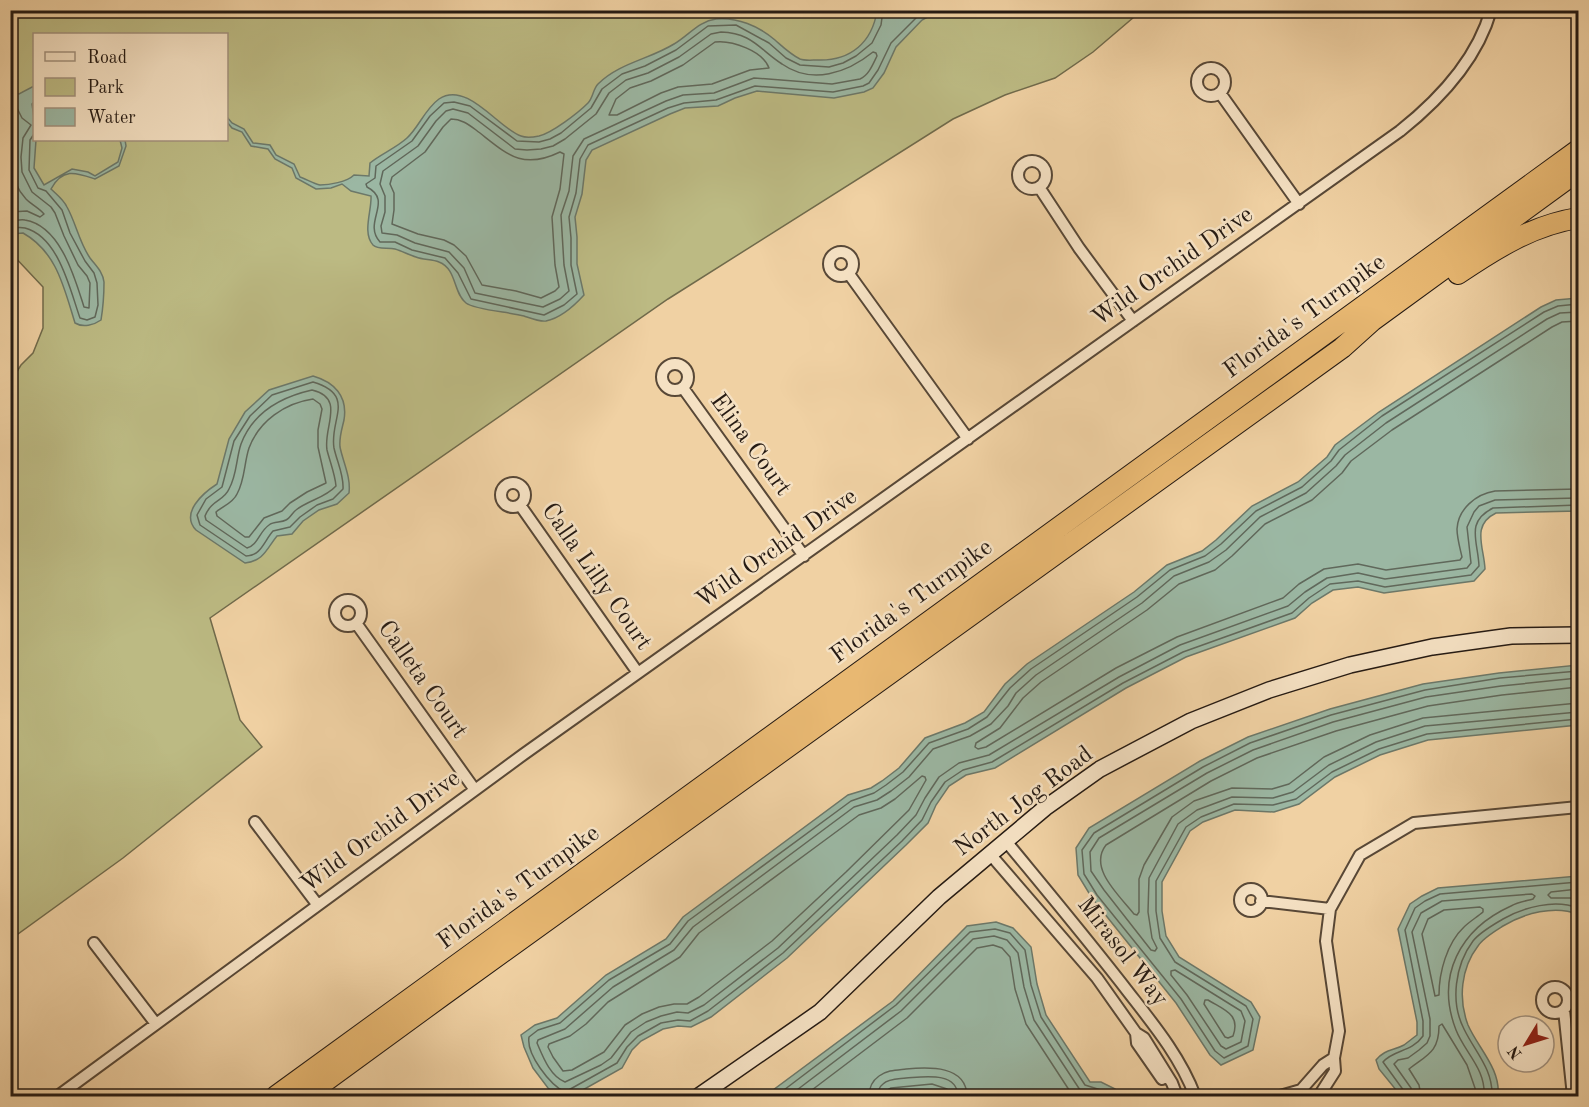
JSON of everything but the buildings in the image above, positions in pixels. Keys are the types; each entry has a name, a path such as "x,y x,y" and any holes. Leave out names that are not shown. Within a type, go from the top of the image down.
{"highway":[{"name":"Florida's Turnpike","path":"276,1096 1578,150"},
{"name":"Florida's Turnpike","path":"305,1096 1342,348 1372,321 1578,171"},
{"path":"1342,348 1377,328 1492,251 1541,227 1578,218"}],"street":[{"name":"Wild Orchid Drive","path":"58,1096 475,790 1400,131 1427,110 1473,53 1491,10"},
{"path":"1220,93 1299,204"},
{"path":"1039,187 1079,248 1133,321"},
{"path":"849,274 968,439"},
{"name":"Elina Court","path":"683,388 804,556"},
{"name":"Calla Lilly Court","path":"520,505 638,674"},
{"name":"Calleta Court","path":"356,623 475,790"},
{"name":"North Jog Road","path":"699,1096 820,1012 939,897 1045,808 1100,769 1191,721 1269,690 1350,665 1432,646 1511,636 1578,635"},
{"path":"1319,1096 1335,1071 1334,1058 1339,1031 1326,941 1330,909 1360,855 1414,822 1578,807"},
{"path":"255,822 317,904"},
{"name":"Mirasol Way","path":"1005,840 1142,1010 1175,1056 1196,1096"},
{"name":"Mirasol Way","path":"990,854 1096,978 1136,1034 1137,1043 1147,1058 1177,1096"},
{"path":"1261,901 1330,909"},
{"path":"94,943 156,1024"},
{"path":"1564,1010 1573,1096"},
{"path":"1280,1096 1303,1093 1323,1065 1334,1058"}],"green space":[{"path":"11,11 1141,11 1093,52 1055,78 1005,95 953,119 668,299 210,618 240,720 262,747 123,858 11,939 10,383 21,365 33,353 43,328 43,287 11,253"}],"water":[{"path":"877,11 939,11 922,20 896,47 884,73 873,88 864,92 834,98 757,91 718,106 685,108 592,150 586,160 582,194 575,217 577,264 584,295 562,314 546,321 466,303 445,265 395,249 375,247 368,234 371,196 351,191 342,184 331,188 316,189 296,178 292,168 275,159 268,149 251,146 242,132 232,128 228,123 228,118 244,129 253,143 270,145 276,155 294,164 300,177 315,184 333,184 347,180 354,175 369,176 370,163 407,138 434,103 450,95 461,96 471,101 512,132 521,136 539,136 558,127 584,107 590,101 596,86 606,77 665,49 710,20 732,19 755,27 769,35 790,53 800,59 809,60 830,59 850,53 865,40"},
{"path":"33,87 33,141 36,141 34,168 44,185 72,169 95,176 118,162 122,148 120,141 125,141 126,146 119,166 95,179 76,174 65,175 60,177 51,189 65,204 86,252 103,278 104,296 101,320 92,324 85,326 75,323 58,272 44,250 23,233 11,234 11,92 19,94"},
{"path":"1578,298 1578,511 1496,513 1488,518 1481,530 1485,569 1474,581 1384,593 1358,587 1333,590 1312,603 1295,618 1186,657 1126,688 995,768 966,775 949,786 936,805 928,823 787,958 711,1017 691,1027 678,1026 663,1029 641,1041 632,1050 622,1068 581,1091 567,1095 556,1094 548,1088 533,1068 521,1035 535,1025 557,1018 606,975 666,939 683,917 848,795 871,788 882,781 899,768 925,738 965,723 984,712 1005,684 1027,664 1134,592 1167,565 1202,551 1252,506 1298,482 1327,457 1335,445 1379,412 1541,307 1556,300"},
{"path":"313,376 333,386 344,404 340,447 348,475 349,493 337,504 319,510 303,521 292,534 277,536 261,557 245,563 196,530 192,524 192,510 200,498 217,484 229,439 245,412 269,390"},
{"path":"1578,665 1578,725 1428,740 1380,755 1335,777 1299,804 1274,812 1235,810 1203,822 1190,831 1162,882 1162,911 1166,936 1179,957 1251,1002 1260,1017 1253,1050 1221,1065 1210,1055 1176,1003 1092,898 1078,875 1076,848 1089,828 1200,761 1248,737 1330,709 1423,684"},
{"path":"1578,876 1578,914 1550,910 1512,921 1483,940 1468,964 1462,994 1465,1015 1472,1034 1496,1077 1498,1096 1401,1096 1379,1069 1376,1060 1417,1035 1417,1022 1398,929 1410,904 1438,888"},
{"path":"996,922 1013,928 1031,947 1037,984 1046,1015 1090,1082 1101,1082 1115,1089 1113,1096 953,1096 932,1090 879,1096 765,1096 893,1001 967,926"}]}
